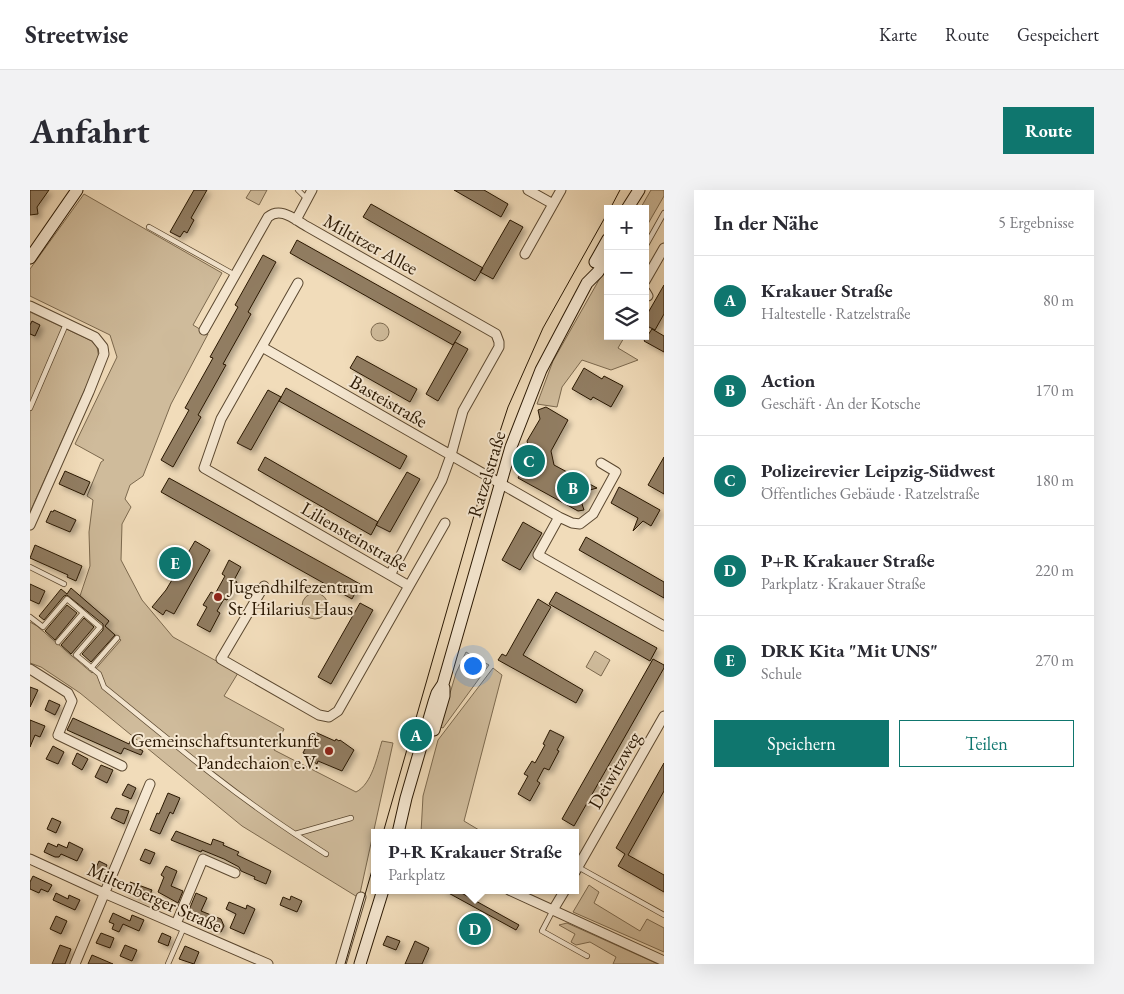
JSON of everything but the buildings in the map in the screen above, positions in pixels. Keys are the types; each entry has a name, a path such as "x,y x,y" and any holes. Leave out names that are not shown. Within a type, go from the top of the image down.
{"main road":[{"path":"30,258 77,190"},
{"path":"631,205 639,190"},
{"name":"Ratzelstraße","path":"399,829 434,702 437,692 443,684 511,447 541,370 604,246"},
{"name":"Ratzelstraße","path":"587,283 598,272 604,262"},
{"name":"Ratzelstraße","path":"405,829 444,696 443,684"},
{"path":"360,964 382,894"}],"street":[{"path":"296,220 312,190"},
{"path":"528,190 553,204"},
{"path":"524,254 562,190"},
{"name":"Miltitzer Allee","path":"204,330 268,217 272,213 278,212 296,220 492,331 498,338 499,347 463,411 451,455"},
{"path":"649,274 664,248"},
{"name":"Liliensteinstraße","path":"264,586 221,659 320,715 330,717 338,711 409,586 204,468 221,419 298,283"},
{"path":"30,306 95,337 103,347 103,360 30,525"},
{"name":"Basteistraße","path":"262,348 572,523 580,524 593,514 616,472 601,463"},
{"path":"390,574 442,480 451,455"},
{"path":"559,517 538,555 664,626"},
{"path":"409,586 445,523"},
{"path":"30,670 68,693 72,701 58,735 122,766"},
{"name":"Deiwitzweg","path":"579,863 664,716"},
{"path":"75,964 150,784"},
{"name":"Miltenberger Straße","path":"30,859 104,894 268,964"},
{"path":"180,926 203,860 235,873"},
{"path":"518,894 664,960"},
{"path":"553,910 563,894"},
{"path":"341,964 361,897"}],"lane":[{"path":"298,190 307,199"},
{"path":"649,239 664,213"},
{"path":"149,227 235,275"},
{"path":"30,408 66,324"},
{"path":"30,568 64,584"},
{"path":"30,617 43,627 67,599 100,627 76,655 99,674 104,687 256,809 326,854"},
{"path":"58,642 83,613"},
{"path":"92,668 117,638"},
{"path":"295,834 351,818"},
{"name":"Deiwitzweg","path":"579,870 664,915"},
{"path":"553,910 542,930 587,956"},
{"path":"168,964 180,926"}],"shaded area":[{"path":"251,190 267,190 259,205 246,198"},
{"path":"651,190 664,190 664,196 649,222 649,205 642,205"},
{"path":"84,194 222,273 193,325 208,334 171,404 143,476 130,485 125,499 131,507 122,524 121,560 142,600 173,637 238,673 224,696 284,729 274,750 356,792 362,788 370,777 382,741 393,743 374,829 371,829 371,843 359,898 242,826 80,693 41,667 30,663 30,622 92,673 121,640 105,626 109,621 80,596 90,566 89,532 93,500 87,496 101,462 104,460 75,444 117,357 110,335 30,296 30,269"},
{"path":"604,271 604,340 623,340 618,348 638,360 611,370 582,360 562,387 557,407 537,404 553,361"},
{"path":"30,312 92,341 97,347 99,358 30,512"},
{"path":"380,323 386,326 389,332 386,338 380,341 374,338 371,332 374,326"},
{"path":"315,593 324,597 328,606 324,615 315,619 306,615 302,606 306,597"},
{"path":"595,651 610,660 601,676 586,667"},
{"path":"466,652 489,665 443,728 440,727 456,673"},
{"path":"493,668 502,675 464,821 477,829 421,829 423,796 438,740"},
{"path":"589,885 599,892 594,903 640,931 647,919 664,928 664,952 573,912"},
{"path":"567,923 658,964 613,964 616,957 590,942 576,945 571,942 575,934 559,925"}],"tram line":[{"path":"612,205 620,190"},
{"path":"384,829 486,474 508,407 543,328 604,219"},
{"path":"345,964 371,874"}],"place":[{"name":"Polizeirevier Leipzig-Südwest","path":"529,461"},
{"name":"Action","path":"573,488"},
{"name":"DRK Kita \"Mit UNS\"","path":"175,563"},
{"name":"Jugendhilfezentrum St. Hilarius Haus","path":"218,597"},
{"name":"Krakauer Straße","path":"416,735"},
{"name":"Gemeinschaftsunterkunft Pandechaion e.V.","path":"329,751"},
{"name":"P+R Krakauer Straße","path":"475,929"}]}
